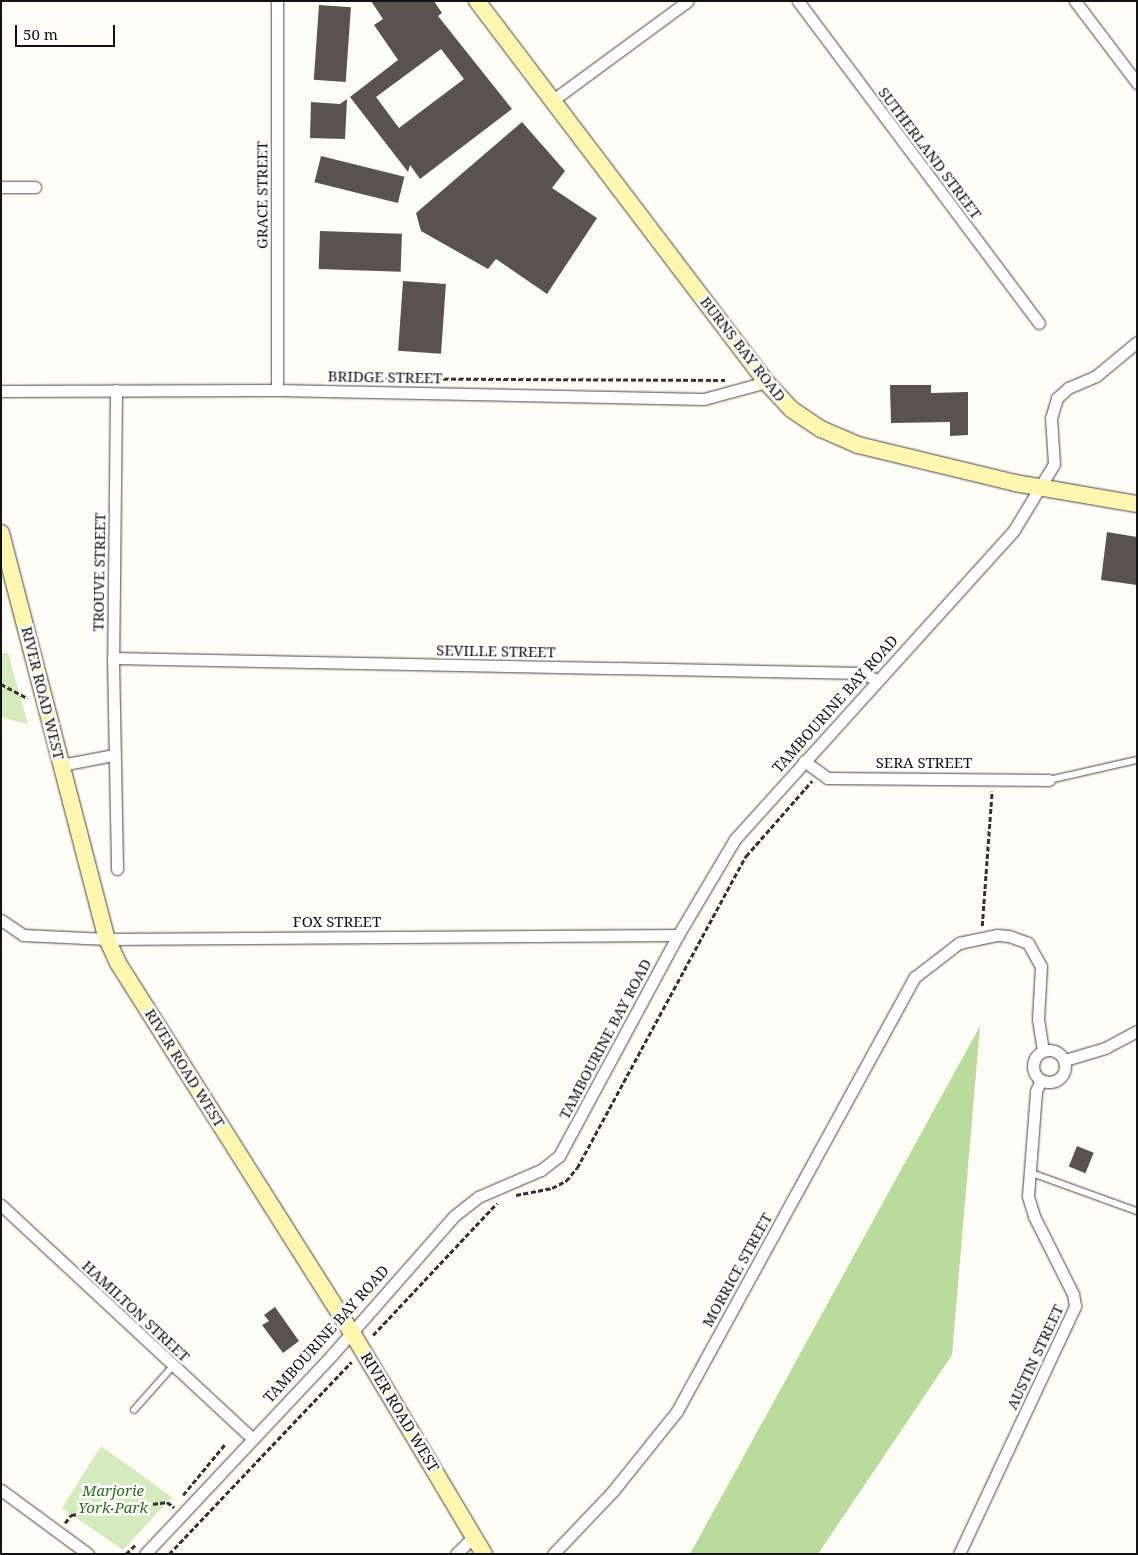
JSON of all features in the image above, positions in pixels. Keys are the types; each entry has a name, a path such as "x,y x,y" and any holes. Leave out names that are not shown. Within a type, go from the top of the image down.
{"main road":[{"name":"BURNS BAY ROAD","path":"477,1 766,382 796,412 848,441 1042,488 1137,504"},
{"name":"RIVER ROAD WEST","path":"1,533 107,939 118,963 352,1331 484,1554"}],"street":[{"name":"GRACE STREET","path":"277,1 277,390"},
{"path":"553,100 688,1"},
{"name":"SUTHERLAND STREET","path":"798,1 1039,323"},
{"path":"1075,1 1137,83"},
{"path":"1,187 35,187"},
{"name":"TAMBOURINE BAY ROAD","path":"146,1554 179,1510 252,1438 352,1331 435,1236 467,1205 489,1191 541,1170 559,1156 678,934 735,839 876,680 1006,540 1042,488 1056,457 1051,418 1056,398 1068,388 1096,376 1137,342"},
{"name":"BRIDGE STREET","path":"1,391 277,390 704,398 766,382"},
{"name":"TROUVE STREET","path":"116,390 112,658 117,869"},
{"name":"SEVILLE STREET","path":"112,658 863,673 876,680"},
{"path":"61,765 114,755"},
{"name":"SERA STREET","path":"804,761 827,778 1049,780"},
{"name":"FOX STREET","path":"1,920 23,935 107,939 678,934"},
{"path":"981,937 1017,938 1028,943 1040,959 1038,1019 1043,1051"},
{"name":"MORRICE STREET","path":"553,1554 613,1491 677,1411 915,977 959,943 981,937"},
{"path":"1065,1060 1105,1048 1137,1031"},
{"path":"1054,1050 1065,1060 1065,1070 1060,1079 1050,1082 1041,1080 1033,1067 1035,1057 1043,1051 1054,1050"},
{"name":"AUSTIN STREET","path":"959,1554 1076,1306 1073,1294 1034,1216 1028,1196 1036,1091 1041,1080"},
{"name":"HAMILTON STREET","path":"1,1205 172,1366 252,1438"},
{"path":"1,1490 88,1554"},
{"path":"456,1554 473,1537"}],"lane":[{"path":"1049,780 1137,760"},
{"path":"1029,1172 1137,1211"},
{"path":"134,1410 172,1366"}],"path":[{"path":"357,378 730,380"},
{"path":"1,684 27,698"},
{"path":"981,937 992,778"},
{"path":"169,1554 351,1362"},
{"path":"167,1513 179,1510 225,1444"},
{"path":"58,1532 72,1515 167,1502 179,1510"},
{"path":"126,1554 140,1540"}],"green space":[{"path":"1,653 8,653 28,724 1,717"},
{"path":"980,1026 952,1355 818,1554 690,1554"},
{"name":"Marjorie York Park","path":"101,1446 172,1497 123,1550 62,1508"}],"building":[{"path":"371,1 434,1 442,13 438,16 512,109 420,179 410,165 408,172 350,97 398,60 374,25 383,19","holes":["441,49 464,79 399,128 376,97"]},
{"path":"319,5 351,7 346,82 314,80"},
{"path":"347,99 345,139 310,138 311,102 340,104"},
{"path":"522,122 565,171 552,188 597,218 547,294 496,259 488,269 421,231 416,213"},
{"path":"321,156 404,177 398,203 314,182"},
{"path":"320,231 402,234 401,272 319,269"},
{"path":"403,281 446,284 441,354 398,351"},
{"path":"890,385 931,385 931,393 968,392 968,435 950,436 950,422 891,423"},
{"path":"1107,532 1137,537 1137,585 1101,580"},
{"path":"1077,1146 1094,1153 1085,1173 1069,1166"},
{"path":"275,1307 299,1341 283,1353 262,1325 269,1321 264,1315"}]}
